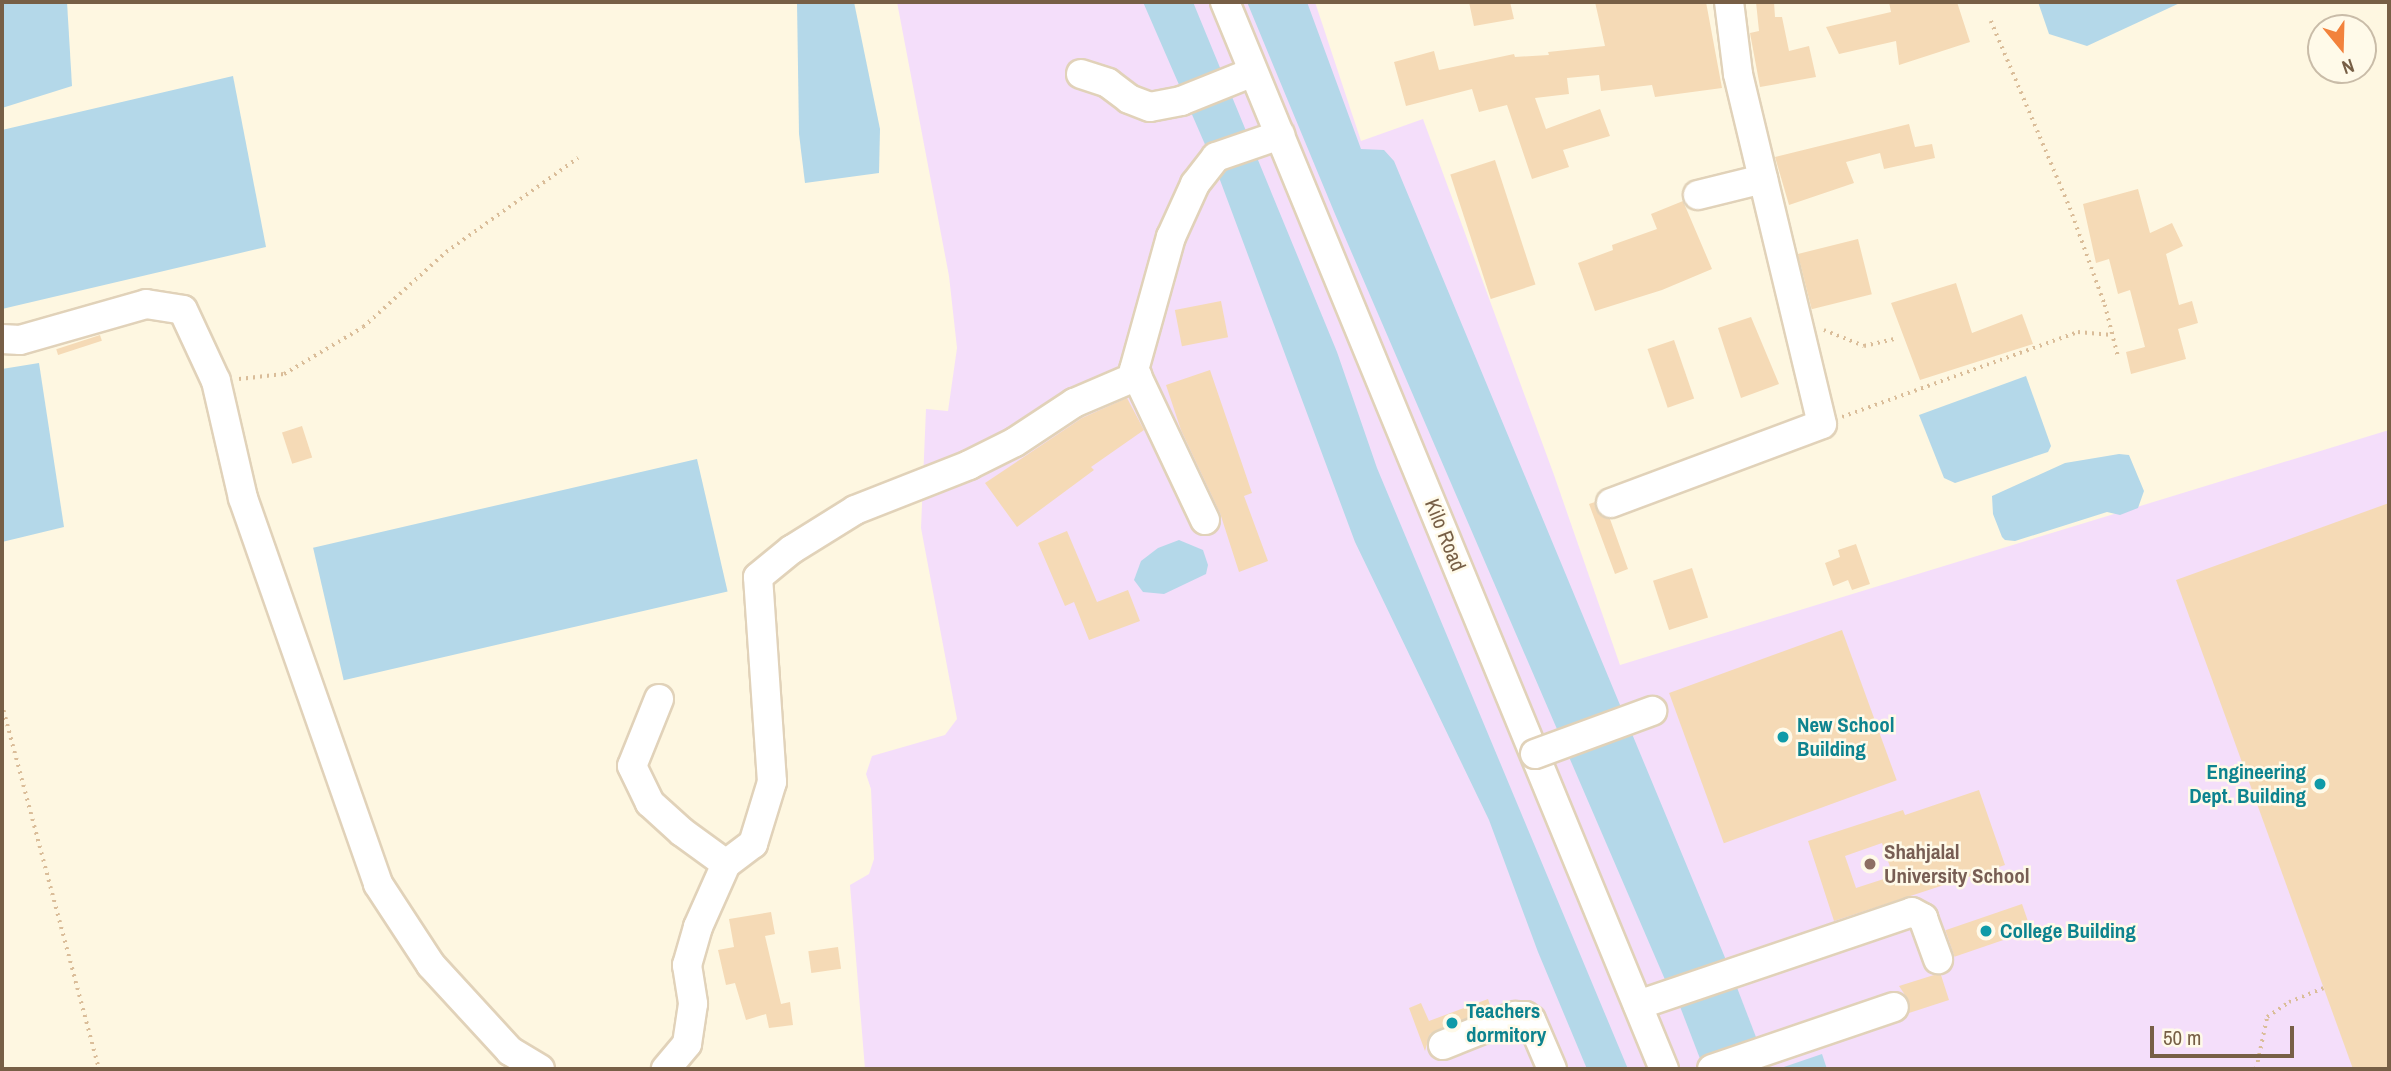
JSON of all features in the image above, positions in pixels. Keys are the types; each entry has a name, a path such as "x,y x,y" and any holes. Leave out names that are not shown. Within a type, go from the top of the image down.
{"street":[{"name":"Kilo Road","path":"1210,2 1241,77 1273,137 1535,754 1664,1069"},
{"name":"Kilo Road","path":"1225,2 1273,137 1645,1069"},
{"path":"1611,503 1822,424 1738,74 1729,2"},
{"path":"1081,74 1108,83 1129,99 1150,107 1185,100 1241,77"},
{"path":"1205,520 1134,370 1167,250 1190,191 1208,164 1216,157 1273,137"},
{"path":"1698,195 1763,179"},
{"path":"2,339 20,340 146,304 183,310 216,381 243,498 378,884 431,965 510,1051 540,1069"},
{"path":"666,1069 687,1044 694,1004 687,965 698,928 726,864 753,844 772,782 758,577 790,550 855,510 969,465 1015,442 1074,402 1137,376"},
{"path":"659,699 632,765 650,803 682,832 726,864"},
{"path":"1535,754 1652,711"},
{"path":"1638,1005 1912,912 1923,918 1938,959"},
{"path":"1712,1069 1894,1007"},
{"path":"1443,1045 1516,1016 1525,1016 1531,1020 1552,1069"}],"path":[{"path":"1991,21 2070,208 2105,305 2118,356"},
{"path":"216,381 284,374 363,327 446,252 578,158"},
{"path":"1793,311 1824,330 1864,346 1894,339"},
{"path":"1822,424 2078,332 2112,335"},
{"path":"2,704 99,1069"},
{"path":"2256,1069 2267,1017 2289,1002 2323,988"}],"shaded area":[{"path":"897,2 1315,2 1361,141 1423,119 1554,475 1620,665 2389,430 2389,1069 865,1069 850,885 869,874 874,859 871,789 866,774 872,756 945,735 957,719 921,528 926,409 948,411 957,348 949,276"}],"water":[{"path":"2,2 67,2 72,86 2,108"},
{"path":"797,2 854,2 880,129 879,173 805,183 799,134"},
{"path":"1143,2 1193,2 1337,352 1377,468 1628,1069 1587,1069 1538,952 1489,820 1355,542 1217,172"},
{"path":"1247,2 1307,2 1361,149 1384,150 1394,161 1726,960 1717,965 1666,982 1335,214"},
{"path":"2038,2 2182,2 2087,46 2049,34"},
{"path":"233,76 266,247 2,309 2,130"},
{"path":"39,363 64,527 2,542 2,369"},
{"path":"2026,376 2051,446 2048,452 1955,483 1944,478 1919,415"},
{"path":"2119,454 2129,455 2144,491 2138,508 2120,515 2107,512 2015,541 2002,537 1993,514 1992,496 2065,463"},
{"path":"697,459 728,592 344,680 313,548"},
{"path":"1179,540 1203,550 1208,565 1206,574 1164,594 1143,592 1134,580 1141,561 1158,548"},
{"path":"1736,985 1758,1041 1701,1063 1680,1007"},
{"path":"1822,1054 1827,1069 1778,1069"}],"building":[{"path":"1469,2 1510,2 1514,19 1474,26"},
{"path":"1595,2 1706,2 1722,88 1655,97 1652,85 1601,91 1599,75 1567,78 1569,94 1535,98 1546,129 1600,109 1610,136 1563,150 1569,167 1532,179 1507,105 1479,112 1472,89 1406,106 1394,62 1434,51 1439,70 1514,54 1515,57 1549,55 1548,52 1605,46"},
{"path":"1756,2 1774,2 1775,17 1782,17 1789,51 1809,46 1816,77 1760,87 1750,33 1759,31"},
{"path":"1889,2 1957,2 1970,42 1899,65 1896,41 1839,54 1826,27 1891,12"},
{"path":"1909,124 1915,147 1932,144 1935,158 1884,169 1880,153 1846,162 1854,183 1789,205 1775,157"},
{"path":"1495,160 1535,285 1491,299 1450,175"},
{"path":"2138,189 2150,233 2172,223 2183,246 2166,254 2179,305 2192,301 2198,323 2178,329 2186,359 2131,374 2126,352 2145,347 2130,290 2118,294 2109,259 2096,263 2083,204"},
{"path":"1683,201 1712,269 1662,290 1595,311 1578,263 1613,250 1612,245 1657,229 1651,214"},
{"path":"1858,239 1872,294 1812,309 1798,254"},
{"path":"1956,283 1972,333 2022,314 2033,344 1920,380 1891,303"},
{"path":"1221,301 1228,337 1182,346 1175,310"},
{"path":"1751,317 1779,384 1741,398 1718,328"},
{"path":"100,335 102,341 58,355 56,349"},
{"path":"1674,340 1694,399 1668,408 1648,349"},
{"path":"1210,370 1252,493 1244,496 1268,561 1239,572 1220,513 1181,430 1166,385"},
{"path":"1127,398 1144,430 1091,467 1094,470 1017,527 985,483 1082,418"},
{"path":"302,426 312,457 292,464 282,432"},
{"path":"1595,502 1600,515 1610,519 1628,569 1615,574 1589,504"},
{"name":"Engineering Dept. Building","path":"2389,503 2389,1069 2353,1069 2176,580"},
{"path":"1067,531 1097,602 1128,590 1140,621 1089,640 1074,602 1065,606 1038,543"},
{"path":"1856,544 1870,584 1852,590 1848,580 1833,586 1825,563 1840,557 1838,550"},
{"path":"1692,568 1708,617 1669,630 1653,581"},
{"name":"New School Building","path":"1842,630 1897,780 1724,843 1669,693"},
{"path":"1979,790 2005,865 1834,921 1808,841 1903,810 1905,815","holes":["1882,843 1893,876 1856,888 1845,856"]},
{"name":"College Building","path":"2022,904 2031,930 1955,957 1945,930"},
{"path":"771,912 775,934 765,936 781,1004 790,1002 793,1025 769,1028 766,1014 746,1020 735,983 726,985 718,950 734,947 729,919"},
{"path":"838,947 841,969 811,973 808,951"},
{"path":"1941,975 1949,1000 1909,1013 1909,1001 1899,986"},
{"path":"1488,999 1491,1008 1430,1034 1425,1051 1409,1008 1421,1003 1429,1021"}],"place":[{"name":"New School Building","path":"1783,737"},
{"name":"Engineering Dept. Building","path":"2320,784"},
{"name":"Shahjalal University School","path":"1870,864"},
{"name":"College Building","path":"1986,931"},
{"name":"Teachers dormitory","path":"1452,1023"}]}
